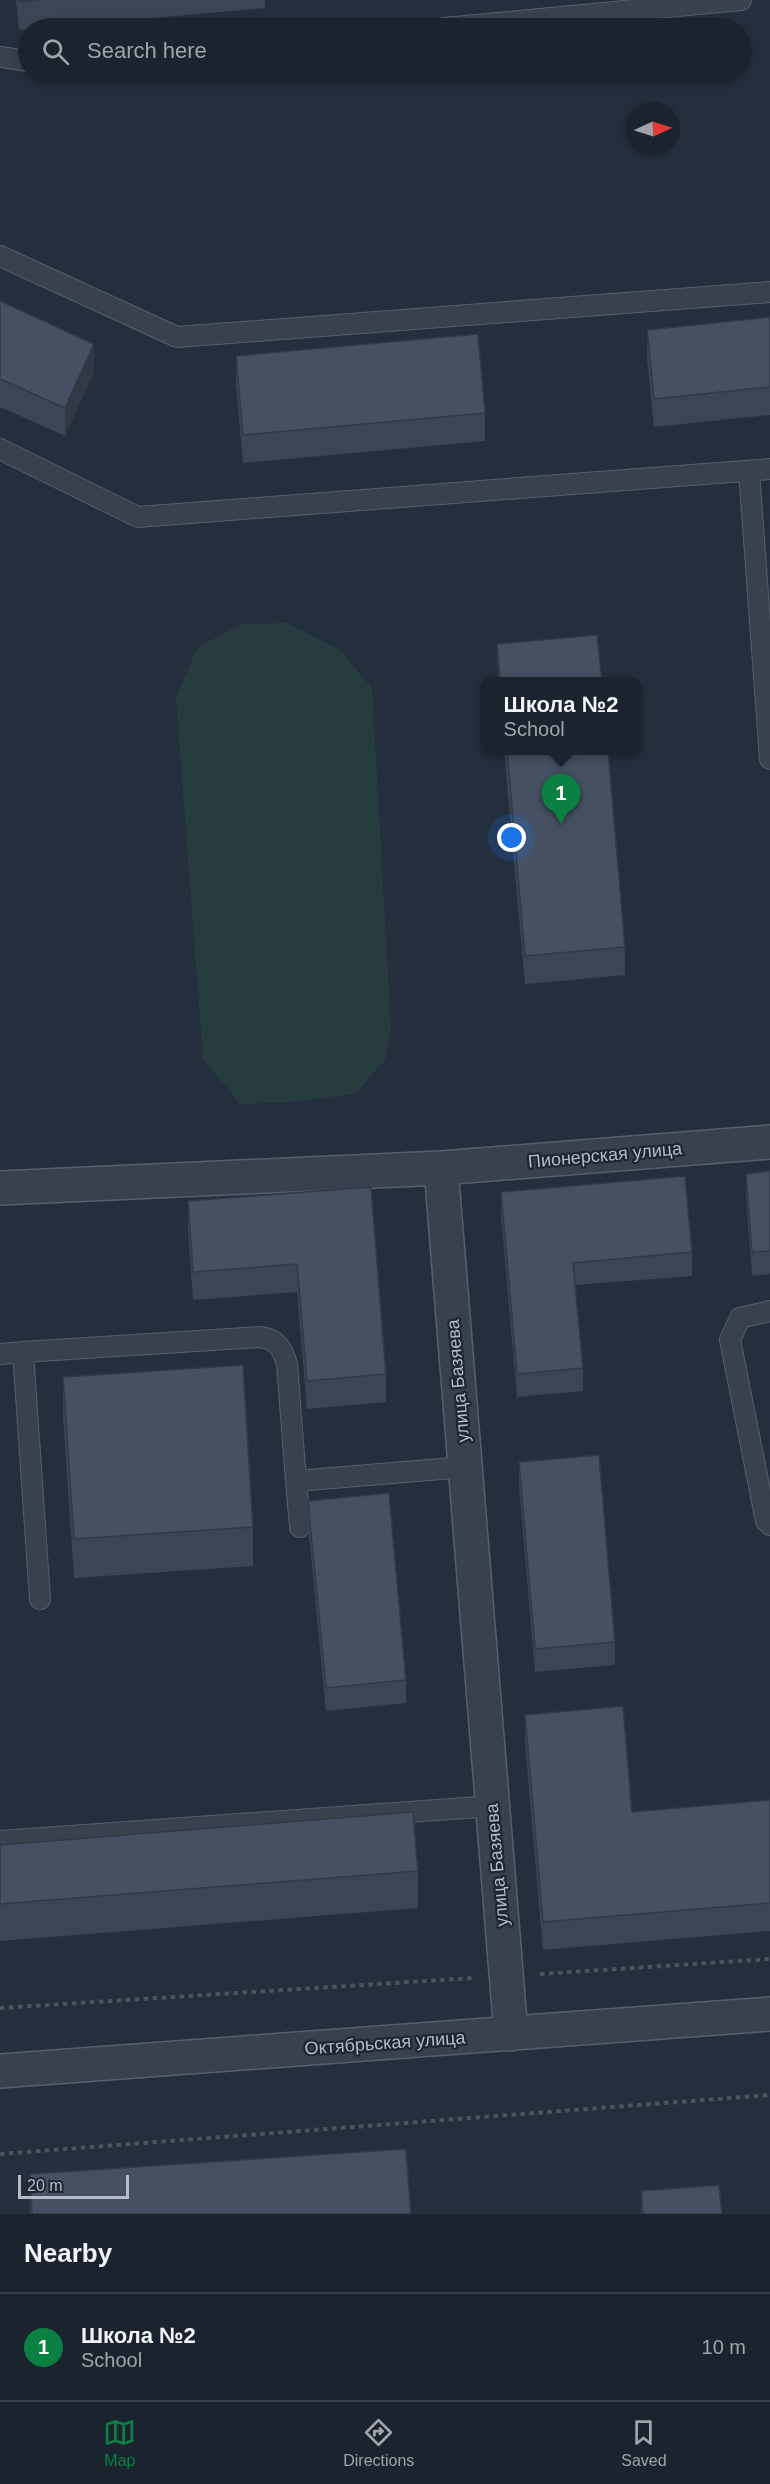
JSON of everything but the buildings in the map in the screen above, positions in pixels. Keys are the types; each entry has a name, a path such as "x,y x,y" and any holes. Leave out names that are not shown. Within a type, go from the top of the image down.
{"street":[{"name":"Пионерская улица","path":"441,1168 770,1142"},
{"path":"0,1188 441,1168"},
{"name":"улица Базяева","path":"441,1168 511,2034"},
{"name":"Октябрьская улица","path":"0,2071 770,2014"}],"lane":[{"path":"550,18 741,0"},
{"path":"0,57 18,59"},
{"path":"0,256 177,337 770,292"},
{"path":"0,450 138,517 770,469"},
{"path":"749,471 770,759"},
{"path":"770,1311 740,1318 730,1340 766,1521 770,1525"},
{"path":"0,1354 272,1338 282,1348 287,1364 300,1527"},
{"path":"23,1353 40,1599"},
{"path":"296,1480 465,1467"},
{"path":"0,1841 493,1806"}],"path":[{"path":"0,2008 770,1959"},
{"path":"0,2154 770,2096"}],"green space":[{"path":"288,623 340,650 372,688 391,1028 385,1061 354,1094 293,1102 240,1104 203,1059 176,698 197,648 241,624"}],"place":[{"name":"Школа №2","path":"561,824"}]}
